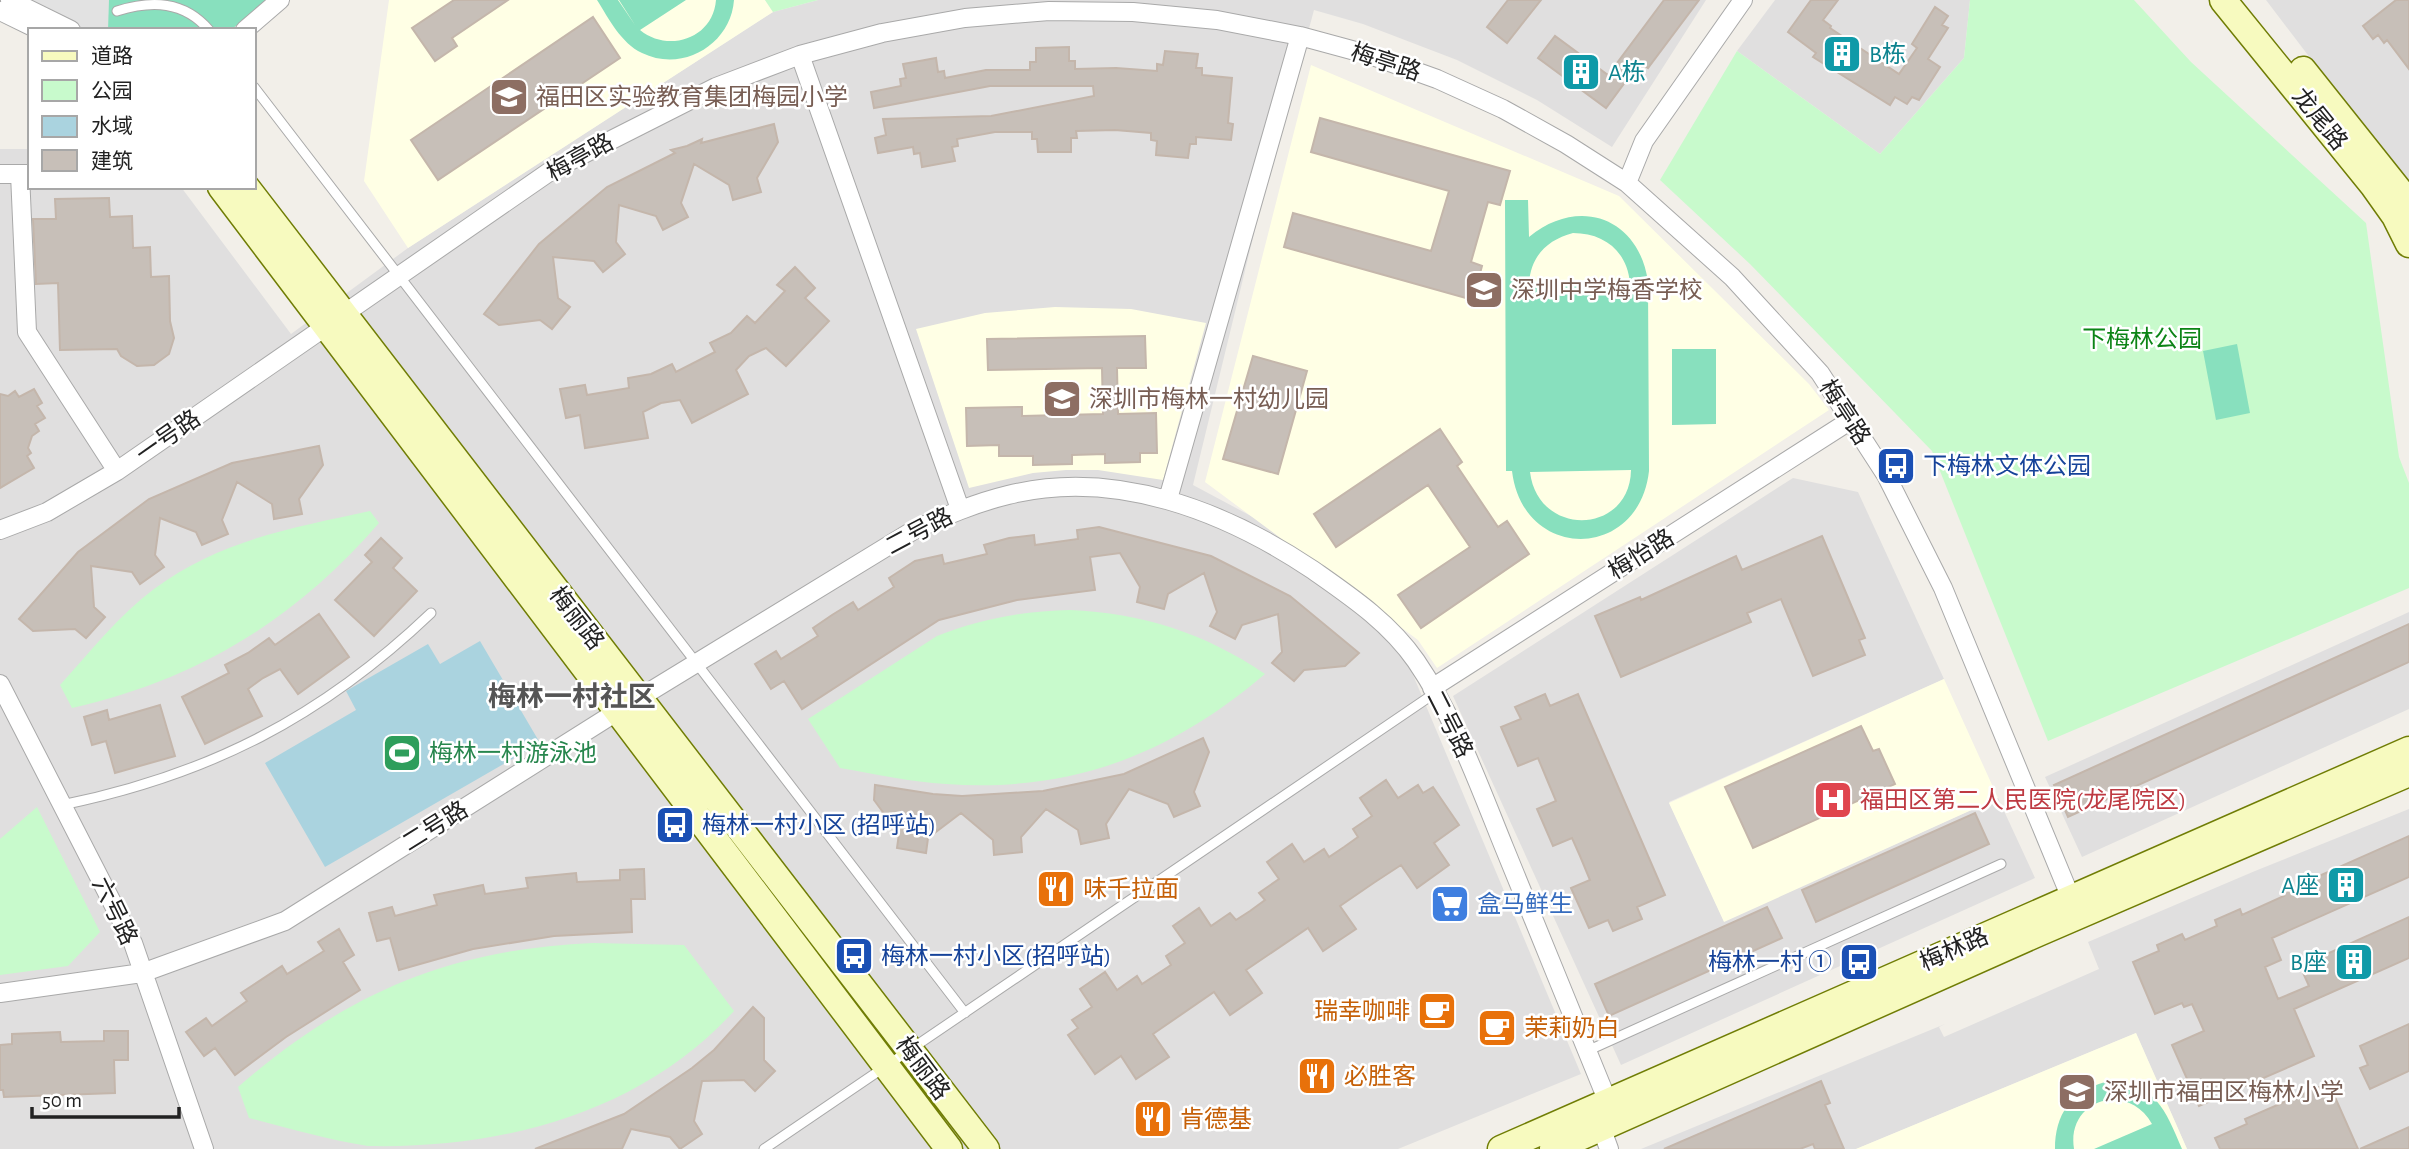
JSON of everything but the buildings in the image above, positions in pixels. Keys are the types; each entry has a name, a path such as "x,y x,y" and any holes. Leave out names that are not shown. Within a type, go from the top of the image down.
{"street":[{"path":"10,0 67,28"},
{"path":"247,28 280,0"},
{"path":"1627,183 1644,141 1743,0"},
{"name":"龙尾路","path":"2223,0 2373,185 2395,216 2409,244"},
{"name":"龙尾路","path":"2246,0 2409,203"},
{"path":"0,11 35,28"},
{"name":"梅亭路","path":"335,320 552,170 716,87 800,55 882,33 965,18 1049,11 1133,12 1194,18 1300,36 1370,55 1503,109 1566,144 1627,183 1732,277 1820,373 1886,475 1943,587 2074,907"},
{"path":"1168,499 1300,36"},
{"path":"800,55 960,509"},
{"path":"0,174 25,174 27,332 117,471"},
{"name":"梅丽路","path":"223,189 335,320 629,705 910,1050 986,1149"},
{"name":"梅丽路","path":"247,189 335,320"},
{"name":"一号路","path":"0,530 47,512 117,471 335,320"},
{"name":"梅怡路","path":"1433,691 1850,420"},
{"name":"二号路","path":"0,993 142,973 285,921 696,663 914,530 960,509 1011,494 1064,488 1116,489 1168,499 1226,520 1288,554 1366,607 1415,659 1455,728 1587,1051 1606,1126"},
{"name":"六号路","path":"0,684 133,943 204,1149"},
{"name":"梅丽路","path":"629,705 886,1066 949,1149"},
{"name":"梅林路","path":"1553,1149 2409,750"},
{"name":"梅林路","path":"2074,907 2409,772"},
{"name":"梅林路","path":"1500,1149 1606,1126"}],"lane":[{"path":"117,11 143,3 169,4 186,10 207,28"},
{"path":"256,90 965,1013"},
{"path":"62,805 164,779 261,738 334,694 400,642 431,613"},
{"path":"764,1149 1433,691"},
{"path":"1587,1051 2001,864"}],"shaded area":[{"path":"29,0 109,0 108,28 80,28"},
{"name":"福田区实验教育集团梅园小学","path":"389,0 765,0 773,12 408,248 364,181"},
{"path":"818,0 1706,0 1612,147 1537,100 1457,60 1363,24 1314,10 1259,213 1193,485 1309,547 1400,644 1581,1074 1398,1149 0,1149 0,149 28,149 28,189 182,189 291,334 408,248 773,12"},
{"path":"1775,0 1970,0 1964,58 1880,154 1737,51"},
{"path":"2266,0 2409,0 2409,188"},
{"name":"深圳中学梅香学校","path":"1311,65 1619,196 1809,384 1829,410 1437,668 1418,640 1205,482"},
{"name":"深圳市梅林一村幼儿园","path":"1055,307 1131,309 1206,323 1163,480 1098,470 1066,470 1033,473 969,488 916,329 985,313"},
{"path":"1793,478 1858,492 1944,679 1669,802 1724,921 1998,798 2035,878 1621,1065 1453,696"},
{"path":"2409,612 2409,709 2082,857 2045,777"},
{"name":"福田区第二人民医院(龙尾院区)","path":"1944,679 1998,798 1724,922 1669,803"},
{"path":"2409,809 2409,1149 2187,1149 2136,1033 1856,1149 1641,1149 1945,1024 1939,1027 1944,1037 2099,969 2088,942"},
{"name":"深圳市福田区梅林小学","path":"2136,1033 2187,1149 1856,1149"}],"green space":[{"path":"29,0 266,0 233,28 80,28"},
{"path":"597,0 618,0 635,25 619,0 686,0 640,30 651,37 676,41 698,33 707,24 716,0 734,0 731,16 714,41 688,57 673,59 658,58 635,49 616,30"},
{"path":"765,0 818,0 773,12"},
{"name":"下梅林公园","path":"1970,0 2134,0 2191,62 2366,223 2399,457 2409,483 2409,588 2048,741 1932,451 1750,264 1660,180 1737,51 1880,154 1964,58"},
{"path":"1505,200 1528,200 1529,237 1548,224 1586,216 1604,220 1619,228 1632,242 1642,260 1648,282 1649,471 1641,501 1625,522 1604,535 1581,539 1558,535 1537,522 1521,501 1512,471 1506,471","holes":["1573,233 1595,236 1612,246 1624,262 1630,283 1529,283 1533,265 1542,250 1555,240","1631,470 1627,491 1616,507 1601,517 1583,520 1565,518 1549,509 1537,494 1530,472"]},
{"path":"2237,344 2250,413 2216,420 2203,351"},
{"path":"1672,349 1716,349 1716,424 1672,425"},
{"path":"370,511 379,523 347,558 278,617 202,663 118,696 72,708 60,685 128,611 179,572 231,547 258,538"},
{"path":"1070,610 1122,616 1172,628 1219,647 1265,674 1193,726 1156,746 1077,774 1035,782 946,784 840,768 808,719 937,636 1002,617"},
{"path":"37,807 100,932 68,966 0,975 0,839"},
{"path":"593,943 684,945 734,1011 697,1046 657,1075 614,1099 568,1118 519,1131 470,1140 368,1146 249,1118 238,1087 278,1054 360,1002 402,982 446,966 541,947"},
{"path":"2105,1082 2136,1086 2147,1092 2163,1110 2182,1149 2094,1149 2152,1124 2141,1111 2129,1103 2115,1100 2101,1102 2089,1108 2079,1118 2074,1132 2074,1149 2055,1149 2058,1125 2067,1106 2083,1092"}],"water":[{"name":"梅林一村游泳池","path":"480,641 540,743 325,867 265,763 356,710 346,691 428,644 440,664"}],"place":[{"name":"B栋","path":"1842,54"},
{"name":"A栋","path":"1581,72"},
{"name":"福田区实验教育集团梅园小学","path":"509,97"},
{"name":"深圳中学梅香学校","path":"1484,290"},
{"name":"深圳市梅林一村幼儿园","path":"1062,399"},
{"name":"下梅林文体公园","path":"1896,466"},
{"name":"梅林一村游泳池","path":"402,753"},
{"name":"福田区第二人民医院(龙尾院区)","path":"1833,800"},
{"name":"梅林一村小区 (招呼站)","path":"675,825"},
{"name":"A座","path":"2346,885"},
{"name":"味千拉面","path":"1056,889"},
{"name":"盒马鲜生","path":"1450,904"},
{"name":"梅林一村小区(招呼站)","path":"854,956"},
{"name":"梅林一村 ①","path":"1859,962"},
{"name":"B座","path":"2354,962"},
{"name":"瑞幸咖啡","path":"1437,1011"},
{"name":"茉莉奶白","path":"1497,1028"},
{"name":"必胜客","path":"1317,1076"},
{"name":"深圳市福田区梅林小学","path":"2077,1092"},
{"name":"肯德基","path":"1153,1119"}],"district":[{"name":"梅林一村社区","path":"572,696"}]}
